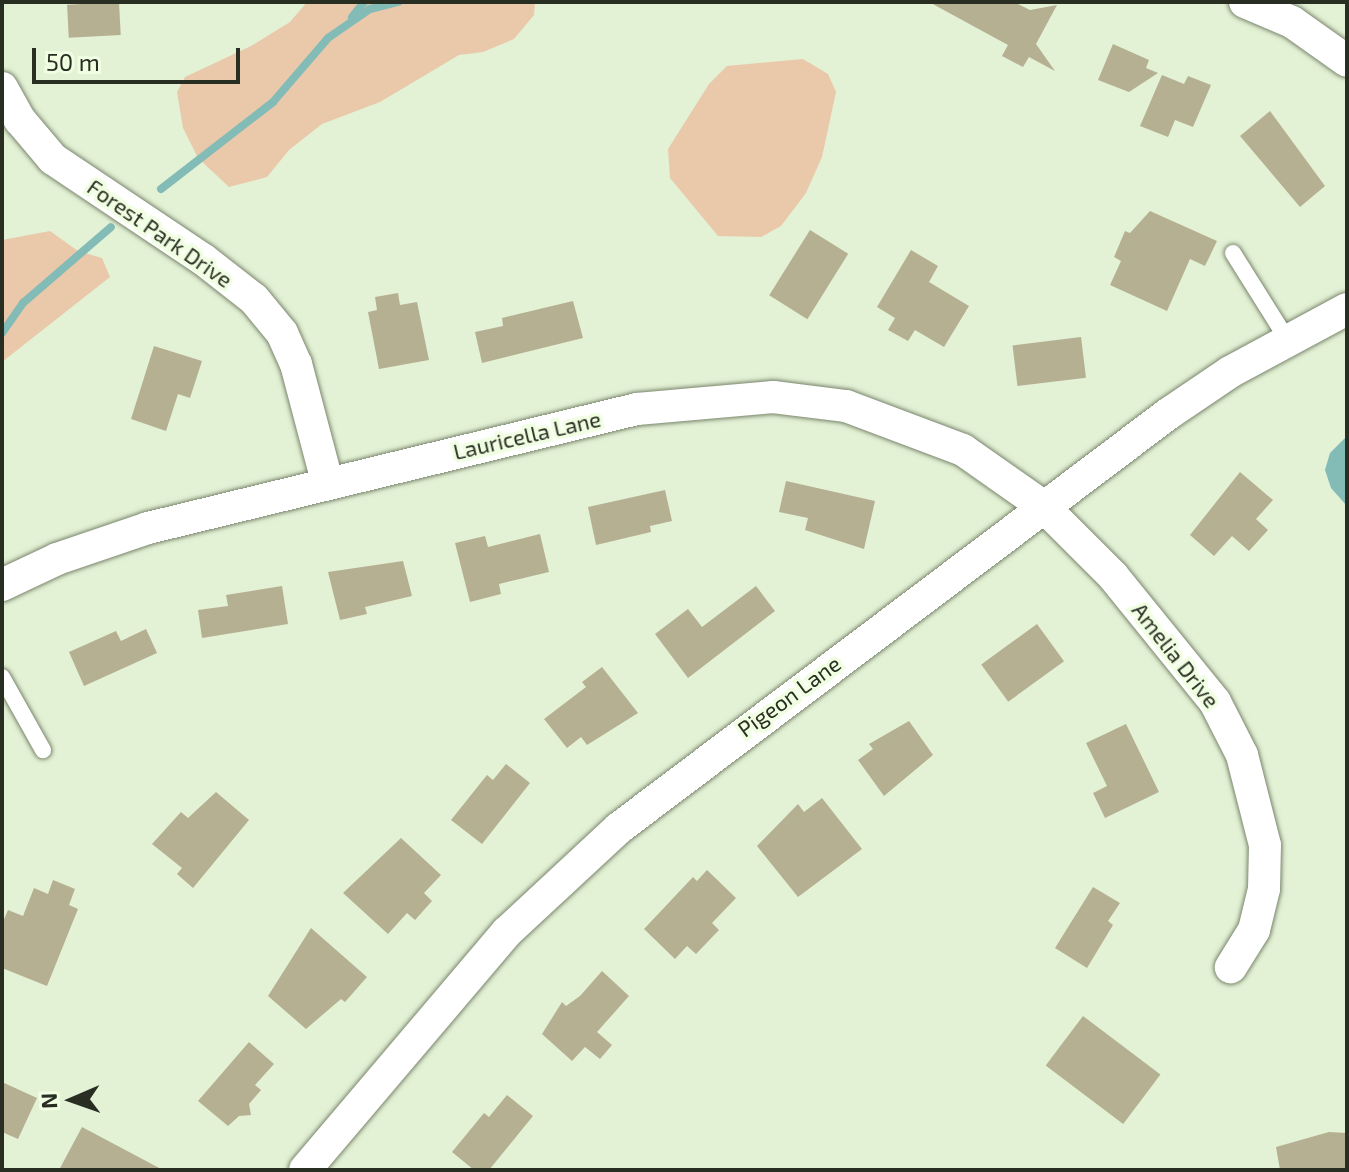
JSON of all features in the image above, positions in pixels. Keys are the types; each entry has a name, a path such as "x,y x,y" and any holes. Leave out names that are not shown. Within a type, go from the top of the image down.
{"street":[{"path":"1245,2 1292,22 1347,61"},
{"name":"Forest Park Drive","path":"2,88 20,120 53,159 204,260 272,322 296,364 327,481"},
{"name":"Pigeon Lane","path":"305,1170 548,889 720,747 1168,414 1287,339 1347,309"},
{"name":"Lauricella Lane","path":"2,585 57,559 148,528 327,481 637,409 773,397 846,406 963,450 1044,507"},
{"name":"Amelia Drive","path":"1044,507 1175,647 1215,702 1242,755 1265,845 1264,889 1254,930 1231,967"}],"lane":[{"path":"1233,253 1287,339"},
{"path":"2,677 43,750"}],"shaded area":[{"path":"307,2 535,2 534,15 514,39 483,52 459,55 380,102 322,124 289,150 267,177 229,187 198,158 183,128 177,92 185,77 251,46 290,22"},
{"path":"803,59 828,74 836,92 822,157 806,193 781,226 761,237 718,236 670,178 668,149 709,84 727,66"},
{"path":"50,231 78,251 102,258 110,277 2,362 2,240"}],"water":[{"path":"1347,436 1347,506 1331,488 1325,470 1330,453"}],"building":[{"path":"119,2 121,35 69,38 67,5"},
{"path":"929,2 1014,2 1030,10 1057,5 1036,44 1055,71 1029,57 1023,67 1002,56 1008,45"},
{"path":"1113,44 1149,60 1146,68 1158,73 1129,92 1098,80"},
{"path":"1162,75 1184,84 1188,76 1211,85 1193,127 1175,120 1168,137 1140,126"},
{"path":"1270,111 1325,186 1300,207 1240,136"},
{"path":"1150,211 1217,241 1205,266 1190,259 1167,311 1110,285 1121,261 1114,257 1125,231 1130,233"},
{"path":"810,230 848,254 807,319 769,295"},
{"path":"911,250 938,266 929,282 969,306 944,347 915,330 908,341 888,330 895,318 877,307"},
{"path":"398,293 400,305 417,302 429,360 379,369 368,312 377,310 375,297"},
{"path":"573,301 583,338 482,363 475,332 503,326 502,318"},
{"path":"1081,337 1086,378 1018,386 1013,345"},
{"path":"154,346 202,361 190,398 178,394 166,431 131,419"},
{"path":"1240,472 1273,500 1256,519 1268,530 1249,551 1232,536 1214,556 1190,535"},
{"path":"786,481 875,501 864,549 805,530 808,518 779,512"},
{"path":"665,490 672,521 650,526 651,532 596,545 588,507"},
{"path":"540,534 549,572 499,584 501,594 470,602 455,543 485,536 488,547"},
{"path":"403,561 412,596 365,607 367,614 340,620 328,572"},
{"path":"282,586 288,624 202,638 198,610 228,606 226,595"},
{"path":"756,586 775,611 688,678 655,634 688,609 702,627"},
{"path":"1037,624 1064,661 1008,702 981,665"},
{"path":"146,629 157,653 84,686 69,652 116,631 121,641"},
{"path":"602,667 638,713 587,745 581,737 567,748 544,719 586,687 582,682"},
{"path":"909,721 933,755 884,796 858,760 873,749 869,744"},
{"path":"1126,724 1159,792 1105,818 1093,793 1107,786 1086,743"},
{"path":"506,764 530,783 482,844 451,820 487,775 493,780"},
{"path":"216,792 249,820 193,888 177,874 182,868 152,844 181,812 188,818"},
{"path":"822,798 862,849 798,897 757,846 798,804 804,812"},
{"path":"401,838 441,875 424,893 432,901 415,920 407,913 388,934 343,893"},
{"path":"707,870 736,898 712,923 719,930 696,954 687,946 675,959 644,929 693,877 697,881"},
{"path":"53,880 75,889 69,905 78,909 47,986 2,968 2,924 8,910 23,916 34,888 48,894"},
{"path":"1093,887 1120,903 1108,921 1113,925 1087,968 1055,948"},
{"path":"311,928 367,977 345,1002 341,999 306,1029 268,996"},
{"path":"602,971 629,996 597,1032 612,1045 600,1059 585,1047 572,1061 542,1034 562,1002 566,1006 580,996"},
{"path":"1083,1016 1160,1074 1123,1124 1046,1066"},
{"path":"249,1042 274,1064 255,1085 261,1090 249,1104 251,1115 239,1116 228,1126 198,1101"},
{"path":"2,1082 37,1098 18,1139 2,1132"},
{"path":"507,1095 533,1116 489,1170 474,1170 452,1152 484,1113 489,1117"},
{"path":"82,1127 163,1170 59,1170"},
{"path":"1329,1132 1347,1133 1347,1170 1280,1170 1276,1147"}],"waterway":[{"path":"352,17 364,2"},
{"path":"161,189 273,102 328,38 370,9 398,2"},
{"path":"2,333 23,303 111,227"}]}
